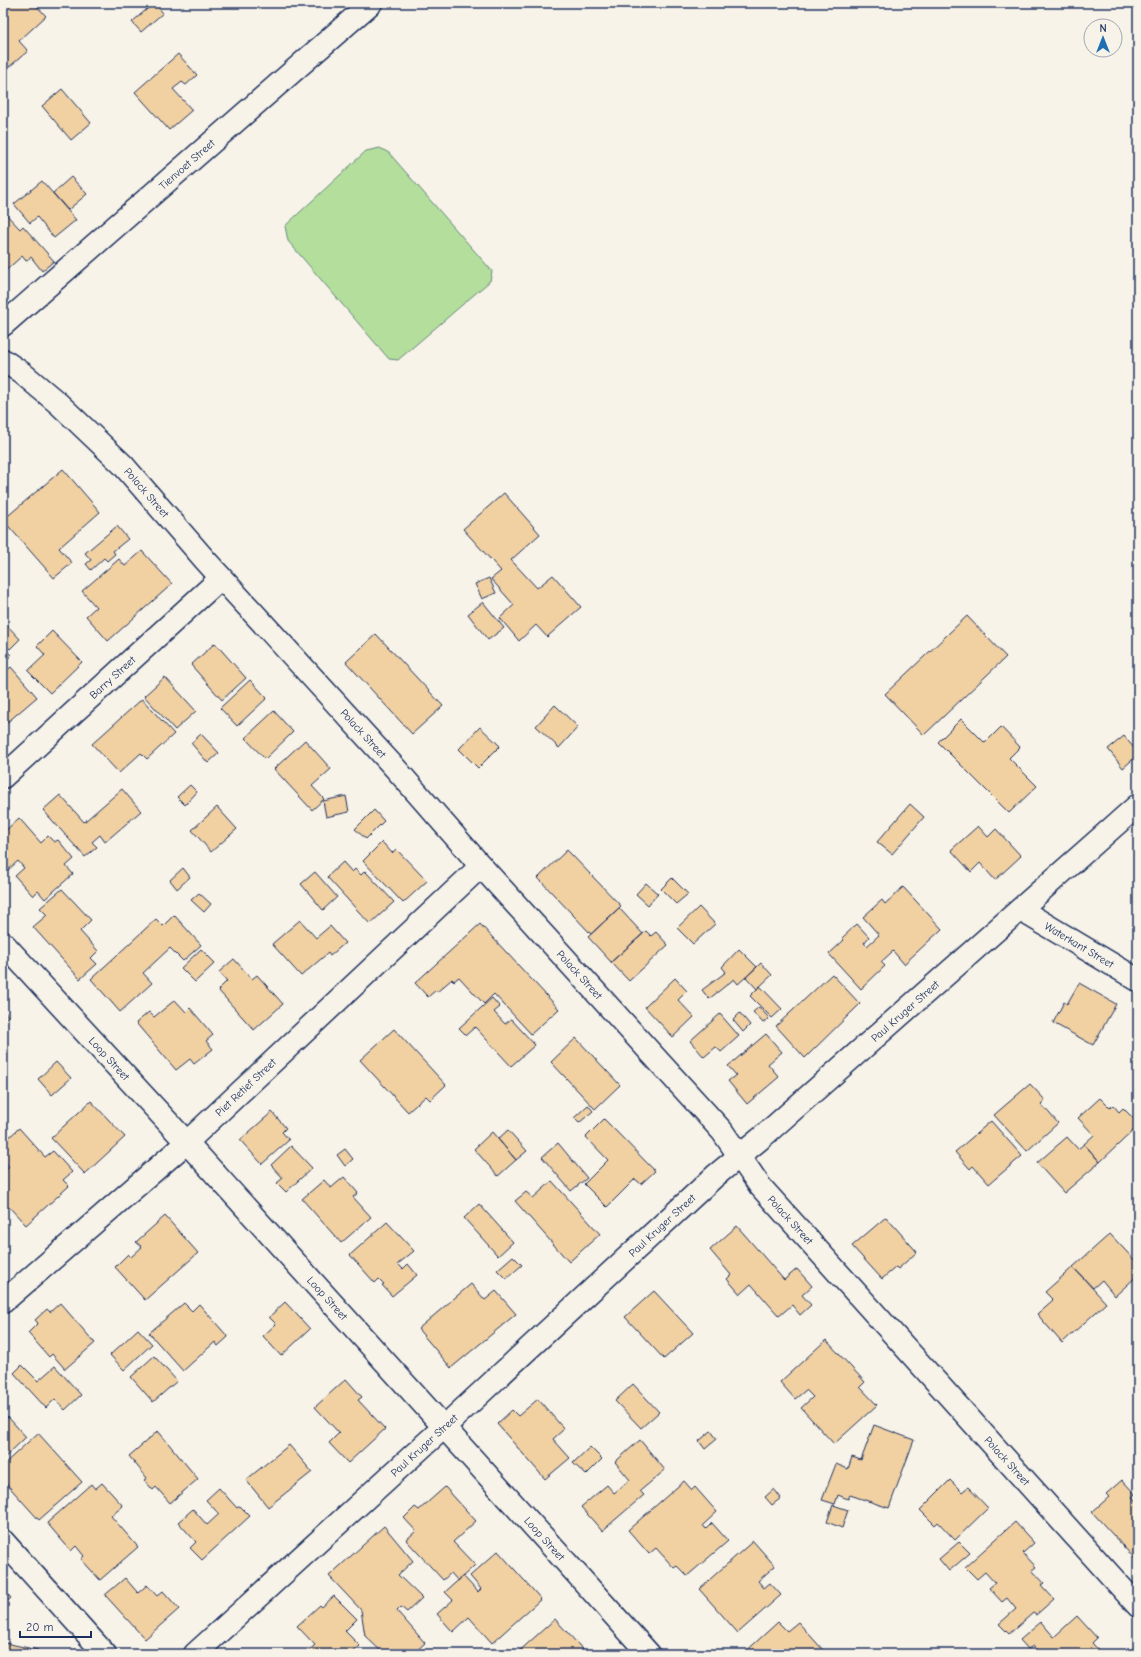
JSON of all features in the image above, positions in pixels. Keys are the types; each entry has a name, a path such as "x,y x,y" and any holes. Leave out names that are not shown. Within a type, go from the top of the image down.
{"street":[{"name":"Tienvoet Street","path":"3,325 371,3"},
{"name":"Polack Street","path":"3,360 22,373 64,409 123,465 221,578 396,768 481,866 722,1131 760,1186 1138,1606"},
{"name":"Barry Street","path":"3,777 221,578"},
{"name":"Paul Kruger Street","path":"195,1654 444,1427 715,1176 760,1140 1138,805"},
{"name":"Piet Retief Street","path":"3,1302 186,1143 481,866"},
{"name":"Waterkant Street","path":"1021,910 1138,980"},
{"name":"Loop Street","path":"3,943 649,1654"},
{"path":"3,1541 105,1654"}],"green space":[{"path":"380,148 389,153 492,271 490,281 398,360 389,359 288,241 285,226 366,151"}],"building":[{"path":"3,3 34,3 46,16 19,41 28,51 9,67 3,60"},
{"path":"154,3 163,13 141,32 132,22"},
{"path":"178,54 197,75 186,85 182,82 173,89 192,110 169,130 135,92"},
{"path":"62,89 91,123 71,140 42,106"},
{"path":"71,177 87,194 68,210 53,193"},
{"path":"42,181 76,220 54,238 37,217 30,223 14,204"},
{"path":"3,211 20,229 23,226 54,261 42,271 31,257 26,261 22,256 3,273"},
{"path":"63,469 100,512 59,548 72,563 54,578 3,520"},
{"path":"504,493 540,534 511,560 537,588 553,575 581,607 547,637 536,625 519,641 500,618 514,605 491,579 501,571 463,529"},
{"path":"117,526 128,539 113,551 115,554 107,561 104,558 91,570 86,564 91,560 85,553"},
{"path":"142,551 172,584 108,641 86,616 96,607 82,591 119,559 125,566"},
{"path":"489,578 496,593 482,599 475,584"},
{"path":"483,602 504,628 488,640 468,614"},
{"path":"967,616 1006,657 924,735 885,694"},
{"path":"3,621 20,639 10,649 3,642"},
{"path":"52,631 82,662 50,693 28,671 45,655 37,646"},
{"path":"376,634 443,706 412,734 346,662"},
{"path":"215,643 246,678 222,700 191,665"},
{"path":"3,647 11,655 5,662 3,660"},
{"path":"11,667 37,697 3,726 3,671 4,673"},
{"path":"165,677 196,711 175,730 144,696"},
{"path":"250,680 267,698 237,726 220,708"},
{"path":"142,699 174,734 147,759 141,753 119,773 92,744"},
{"path":"555,705 578,727 559,748 536,726"},
{"path":"274,711 293,732 265,759 245,738"},
{"path":"961,719 985,743 1001,727 1020,747 1009,758 1037,786 1009,813 938,742"},
{"path":"480,727 500,746 478,768 459,749"},
{"path":"201,734 219,753 208,763 191,743"},
{"path":"1124,736 1138,755 1123,768 1108,749"},
{"path":"305,740 331,769 312,786 324,799 312,810 274,769"},
{"path":"190,785 197,792 185,805 177,797"},
{"path":"122,789 141,811 105,842 100,835 92,842 97,847 85,857 43,810 60,795 84,822"},
{"path":"346,796 349,812 326,817 323,801"},
{"path":"910,804 924,817 892,854 877,842"},
{"path":"217,807 237,829 211,852 192,830"},
{"path":"374,810 384,821 366,839 355,829"},
{"path":"19,818 41,843 48,836 54,842 58,840 74,859 66,866 73,874 45,899 38,891 33,896 15,876 24,868 18,861 7,871 3,867 3,833"},
{"path":"978,826 988,837 996,829 1021,856 995,880 980,863 971,872 951,850"},
{"path":"382,842 392,853 396,849 427,881 403,903 363,861"},
{"path":"567,850 621,906 591,934 538,878"},
{"path":"343,862 352,872 355,869 361,875 365,871 394,902 370,924 327,877"},
{"path":"183,868 190,877 177,889 170,880"},
{"path":"315,872 337,897 323,910 301,884"},
{"path":"672,878 688,894 676,904 661,889"},
{"path":"646,883 658,894 648,905 636,894"},
{"path":"903,887 942,929 904,964 893,951 881,962 885,966 861,989 829,954 844,940 842,938 857,924 869,937 864,943 867,946 879,935 863,917 882,900 885,904"},
{"path":"62,889 91,920 80,931 98,951 91,958 97,964 80,979 33,927 47,915 40,908"},
{"path":"199,893 211,904 204,912 191,900"},
{"path":"699,907 715,924 693,944 677,928"},
{"path":"619,908 643,934 611,962 588,937"},
{"path":"174,915 201,945 183,961 170,948 143,973 152,983 120,1012 91,979 156,919 163,926"},
{"path":"300,920 316,938 330,926 345,943 330,956 328,953 301,976 272,944"},
{"path":"480,924 559,1009 531,1034 494,994 484,1004 459,977 454,981 452,979 437,992 436,990 428,997 415,983"},
{"path":"646,931 651,936 656,932 668,945 629,981 611,962"},
{"path":"201,949 215,963 195,982 181,968"},
{"path":"739,949 757,967 738,984 734,979 709,999 702,990 726,972 722,967"},
{"path":"234,959 252,979 257,975 283,1004 254,1030 218,990 227,981 219,972"},
{"path":"761,963 772,975 757,989 746,977"},
{"path":"832,974 860,1004 805,1058 776,1026"},
{"path":"675,978 687,991 678,1000 694,1017 673,1037 645,1007"},
{"path":"1079,983 1116,1004 1093,1045 1053,1023 1064,1002 1067,1004"},
{"path":"760,986 782,1009 772,1018 750,996"},
{"path":"492,998 500,1007 494,1012 505,1024 511,1019 535,1045 511,1066 475,1027 466,1035 459,1028"},
{"path":"175,1000 186,1012 190,1008 213,1035 206,1041 213,1049 194,1064 190,1059 176,1070 136,1023 149,1012 154,1017"},
{"path":"759,1007 769,1018 763,1023 753,1012"},
{"path":"3,1010 8,1016 3,1021"},
{"path":"740,1013 750,1025 743,1032 733,1020"},
{"path":"720,1014 739,1036 721,1052 716,1047 704,1057 690,1041"},
{"path":"394,1029 446,1085 430,1100 426,1096 408,1112 360,1060"},
{"path":"766,1034 782,1052 768,1064 779,1077 747,1104 728,1081 736,1075 728,1066"},
{"path":"576,1038 620,1085 595,1109 551,1062"},
{"path":"56,1062 71,1078 52,1095 38,1079"},
{"path":"1030,1084 1045,1100 1041,1104 1058,1123 1027,1151 994,1115"},
{"path":"1100,1098 1110,1108 1113,1105 1119,1112 1123,1108 1138,1123 1138,1126 1100,1162 1084,1144 1094,1135 1078,1118"},
{"path":"91,1101 125,1137 85,1174 51,1138"},
{"path":"588,1105 593,1111 579,1123 574,1118"},
{"path":"272,1112 286,1128 282,1132 289,1140 262,1164 240,1140"},
{"path":"604,1119 655,1171 641,1184 635,1179 607,1207 584,1184 608,1160 586,1137"},
{"path":"991,1121 1022,1156 989,1184 973,1166 970,1169 955,1152"},
{"path":"19,1128 45,1157 53,1151 72,1172 63,1180 69,1186 26,1225 9,1207 3,1213 3,1173 9,1167 3,1160 3,1143"},
{"path":"508,1130 527,1151 516,1160 498,1139"},
{"path":"492,1132 516,1160 498,1176 474,1149"},
{"path":"1067,1137 1078,1149 1084,1144 1100,1162 1064,1193 1037,1163"},
{"path":"558,1143 587,1178 571,1191 542,1157"},
{"path":"291,1146 312,1168 286,1192 277,1183 283,1178 271,1165"},
{"path":"345,1149 353,1159 345,1166 337,1155"},
{"path":"344,1177 358,1193 353,1197 371,1217 341,1243 302,1199 324,1180 331,1188"},
{"path":"552,1181 600,1234 569,1262 515,1201 526,1192 533,1198"},
{"path":"479,1204 513,1242 498,1256 464,1218"},
{"path":"165,1216 198,1253 145,1300 115,1267 128,1254 131,1257 142,1247 136,1242"},
{"path":"886,1217 917,1252 898,1269 896,1267 882,1279 852,1246"},
{"path":"387,1222 414,1251 398,1264 403,1269 408,1264 417,1275 392,1296 382,1285 384,1284 379,1279 375,1283 350,1255"},
{"path":"737,1226 784,1280 797,1269 812,1286 802,1295 811,1305 800,1315 792,1305 779,1316 751,1284 740,1294 727,1279 731,1275 710,1250"},
{"path":"1110,1234 1138,1264 1138,1275 1115,1296 1102,1280 1093,1288 1073,1267"},
{"path":"513,1256 522,1265 506,1279 497,1270"},
{"path":"1073,1267 1106,1303 1062,1343 1037,1314 1053,1300 1045,1292"},
{"path":"471,1284 485,1300 496,1291 516,1314 451,1368 418,1329"},
{"path":"654,1291 693,1333 664,1359 625,1317"},
{"path":"285,1302 310,1329 281,1356 263,1336 276,1324 269,1317"},
{"path":"60,1303 95,1343 65,1369 52,1354 49,1357 28,1333 38,1323 35,1320 47,1309 50,1312"},
{"path":"184,1303 192,1311 199,1304 228,1337 218,1346 215,1342 183,1371 149,1333"},
{"path":"138,1329 152,1344 124,1370 110,1355"},
{"path":"826,1340 865,1382 860,1387 877,1405 834,1444 801,1408 813,1397 806,1390 795,1399 780,1382"},
{"path":"154,1356 177,1381 153,1402 131,1377"},
{"path":"22,1365 38,1381 55,1366 81,1395 65,1410 55,1399 46,1408 14,1373"},
{"path":"346,1379 362,1397 358,1400 385,1429 348,1463 329,1443 339,1433 315,1407"},
{"path":"633,1384 659,1412 641,1428 615,1401"},
{"path":"538,1399 564,1429 553,1439 570,1458 545,1479 497,1424 512,1410 518,1416"},
{"path":"8,1417 26,1437 3,1459 3,1422"},
{"path":"874,1425 914,1440 889,1508 850,1495 848,1499 838,1495 835,1504 822,1500 836,1464 848,1469 852,1457 861,1460"},
{"path":"158,1431 198,1479 170,1503 156,1487 153,1490 144,1480 147,1478 129,1456"},
{"path":"711,1431 717,1439 705,1449 699,1441"},
{"path":"38,1433 82,1482 39,1520 3,1480 3,1465"},
{"path":"640,1440 665,1470 640,1491 644,1495 602,1531 581,1507 607,1485 614,1493 630,1480 615,1462"},
{"path":"289,1445 312,1472 268,1507 246,1480"},
{"path":"590,1447 602,1459 586,1475 573,1463"},
{"path":"950,1480 962,1492 968,1487 988,1508 955,1540 938,1522 935,1525 920,1510"},
{"path":"1122,1480 1135,1494 1132,1497 1138,1503 1138,1555 1134,1558 1092,1512 1109,1497 1106,1494"},
{"path":"684,1481 692,1490 695,1487 717,1512 703,1525 706,1529 712,1523 728,1541 687,1576 677,1566 674,1568 656,1548 649,1554 628,1530"},
{"path":"102,1483 123,1506 111,1516 138,1547 100,1580 81,1559 84,1556 76,1546 71,1551 47,1523 91,1484 95,1489"},
{"path":"445,1487 476,1521 453,1542 475,1565 458,1581 451,1573 443,1580 406,1540 416,1531 404,1518 415,1507 419,1510"},
{"path":"219,1488 237,1508 240,1506 250,1516 202,1560 190,1548 196,1542 178,1522 193,1509 207,1525 219,1514 206,1500"},
{"path":"774,1489 781,1498 772,1505 765,1497"},
{"path":"833,1505 848,1510 842,1528 827,1522"},
{"path":"1015,1522 1034,1543 1023,1553 1036,1567 1032,1570 1044,1583 1041,1585 1054,1599 1036,1615 1033,1613 1009,1634 999,1624 1016,1609 1007,1598 1002,1602 989,1588 995,1583 985,1572 977,1579 965,1567"},
{"path":"384,1526 413,1561 398,1575 422,1598 407,1612 401,1607 397,1611 425,1643 413,1654 384,1654 365,1636 361,1610 329,1576"},
{"path":"753,1541 775,1566 758,1581 764,1588 770,1583 781,1595 738,1633 699,1589"},
{"path":"959,1542 970,1553 949,1571 939,1559"},
{"path":"498,1551 541,1599 492,1643 469,1617 453,1632 437,1614 453,1600 445,1592 463,1576 478,1592 481,1589 470,1576"},
{"path":"125,1578 138,1593 147,1585 157,1596 163,1591 179,1609 145,1639 105,1595"},
{"path":"3,1589 11,1598 3,1605"},
{"path":"334,1596 357,1619 345,1631 360,1646 351,1654 305,1654 315,1645 297,1626 320,1605 322,1607"},
{"path":"1077,1616 1097,1638 1092,1643 1102,1654 1038,1654 1039,1653 1033,1646 1028,1649 1020,1640 1041,1622 1054,1637"},
{"path":"555,1619 587,1654 516,1654"},
{"path":"778,1622 787,1631 798,1622 824,1651 821,1654 770,1654 768,1652 765,1654 743,1654"},
{"path":"5,1643 38,1650 37,1654 3,1654"}]}
